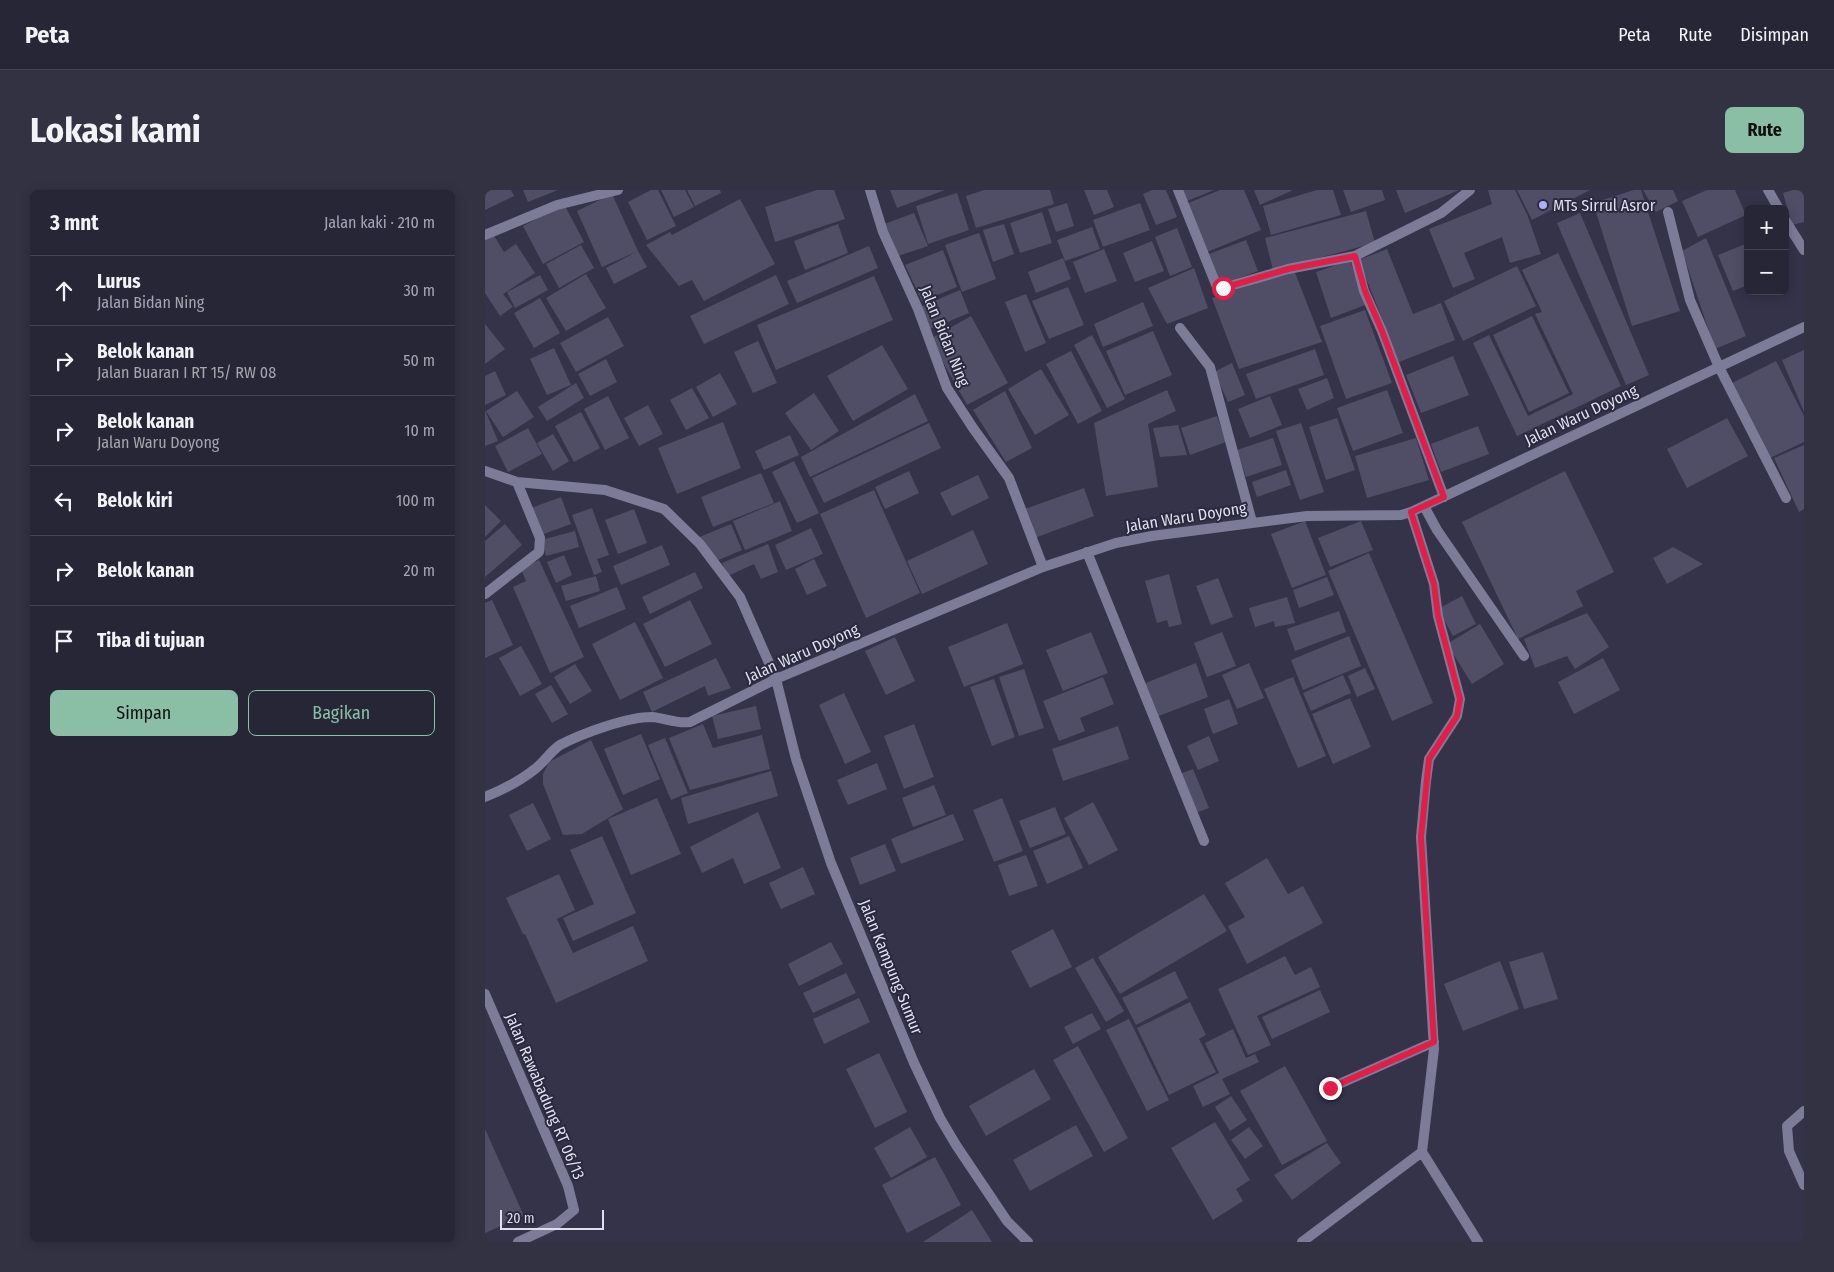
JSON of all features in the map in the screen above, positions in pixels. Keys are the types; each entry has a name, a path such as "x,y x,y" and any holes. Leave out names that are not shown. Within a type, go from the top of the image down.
{"street":[{"path":"485,235 557,205 618,190"},
{"name":"Jalan Bidan Ning","path":"870,190 883,232 918,309 947,388 1009,478 1043,567"},
{"path":"1178,190 1217,287 1223,288 1288,269 1355,256 1441,213 1470,190"},
{"path":"1768,190 1777,205"},
{"path":"1668,212 1690,300 1719,367 1787,498"},
{"path":"1789,226 1804,250"},
{"path":"1355,256 1365,291 1382,331 1444,497"},
{"name":"Jalan Waru Doyong","path":"485,797 502,790 535,769 559,746 570,741 633,719 653,717 690,722 776,679 1043,567 1087,552 1152,536 1252,522 1307,516 1401,515 1411,512 1804,327"},
{"path":"1180,328 1210,367 1252,522"},
{"name":"Jalan Kampung Sumur","path":"485,471 517,482 605,490 664,509 700,544 740,598 776,679 796,759 831,863 914,1063 940,1118 956,1145 1007,1221 1029,1242"},
{"path":"485,594 539,552 540,538 517,482"},
{"path":"1424,506 1437,530 1524,656"},
{"path":"1411,512 1434,584 1438,616 1460,699 1457,716 1429,759 1421,837 1434,1042 1421,1152 1478,1242"},
{"path":"1087,552 1204,841"},
{"name":"Jalan Rawabadung RT 06/13","path":"485,994 568,1186 574,1210 557,1224 518,1242"},
{"path":"1330,1088 1434,1042"},
{"path":"1804,1111 1787,1126 1789,1152 1804,1185"},
{"path":"1302,1242 1421,1152"}],"building":[{"path":"485,190 511,190 514,196 485,210"},
{"path":"523,190 558,190 528,202"},
{"path":"651,190 658,190 676,226 647,240 628,202"},
{"path":"661,190 685,190 694,207 674,217"},
{"path":"687,190 720,190 721,193 695,206"},
{"path":"817,190 834,190 845,219 775,242 765,207"},
{"path":"890,190 945,190 897,208"},
{"path":"984,190 1050,190 1054,204 976,228 966,196"},
{"path":"1084,190 1107,190 1114,207 1094,215"},
{"path":"1152,190 1166,190 1177,217 1156,225 1143,194"},
{"path":"1182,190 1214,190 1187,201"},
{"path":"1220,190 1244,190 1261,230 1207,252 1186,204"},
{"path":"1254,190 1293,190 1260,205"},
{"path":"1317,190 1333,190 1341,215 1271,235 1263,206"},
{"path":"1343,190 1382,190 1385,200 1351,212"},
{"path":"1396,190 1459,190 1405,213"},
{"path":"1488,190 1515,190 1527,214 1541,254 1510,263 1502,237 1464,253 1475,279 1453,288 1429,229 1492,204"},
{"name":"MTs Sirrul Asror","path":"1517,190 1590,190 1532,220"},
{"path":"1634,190 1641,190 1680,311 1632,326 1593,203"},
{"path":"1643,190 1673,190 1678,201 1656,212"},
{"path":"1707,190 1735,190 1744,210 1744,216 1698,237 1682,201"},
{"path":"1793,190 1804,190 1804,222 1792,225 1789,205 1786,205 1783,193"},
{"path":"957,193 969,230 928,244 916,206"},
{"path":"612,194 638,251 602,267 577,211"},
{"path":"740,199 775,264 704,301 692,280 679,286 646,245 670,232 672,235"},
{"path":"1067,203 1074,226 1056,232 1048,209"},
{"path":"1140,203 1150,230 1103,247 1093,220"},
{"path":"564,204 584,242 543,264 523,226"},
{"path":"1366,211 1375,243 1273,270 1265,238"},
{"path":"1042,212 1052,243 1020,253 1010,223"},
{"path":"914,213 928,246 898,256 882,225"},
{"path":"1580,213 1649,375 1626,385 1557,223"},
{"path":"838,224 848,253 805,270 794,241"},
{"path":"1004,224 1014,254 993,262 983,230"},
{"path":"1092,227 1100,249 1065,261 1057,240"},
{"path":"1177,228 1192,267 1170,276 1155,237"},
{"path":"979,233 996,279 962,292 945,245"},
{"path":"493,234 504,252 516,244 535,273 503,294 513,307 500,316 485,293 485,239"},
{"path":"1706,238 1746,336 1715,349 1682,251"},
{"path":"1246,240 1258,271 1220,285 1209,254"},
{"path":"1152,241 1164,271 1135,282 1123,253"},
{"path":"581,245 594,268 559,288 546,264"},
{"path":"1744,245 1744,287 1733,291 1718,255"},
{"path":"869,246 878,268 797,303 787,281"},
{"path":"1104,249 1117,281 1085,293 1073,262"},
{"path":"1387,249 1413,314 1441,303 1455,340 1399,362 1359,260"},
{"path":"943,250 957,287 922,301 905,265"},
{"path":"638,251 647,267 614,284 606,268"},
{"path":"1558,253 1621,386 1517,436 1473,343 1489,335 1528,416 1573,394 1535,314 1542,312 1522,270"},
{"path":"1063,258 1071,279 1036,293 1028,272"},
{"path":"1350,260 1365,305 1331,318 1316,272"},
{"path":"1517,266 1536,306 1463,341 1444,301"},
{"path":"1194,268 1208,308 1167,324 1148,288"},
{"path":"1294,270 1322,342 1239,369 1212,298"},
{"path":"586,274 606,308 566,331 546,298"},
{"path":"540,275 548,290 515,308 507,292"},
{"path":"776,275 789,304 704,344 690,316"},
{"path":"874,276 893,320 776,370 757,325"},
{"path":"1068,287 1084,325 1049,339 1032,301"},
{"path":"960,290 969,313 930,329 920,307"},
{"path":"1026,294 1046,343 1025,352 1005,302"},
{"path":"540,298 560,333 534,348 514,313"},
{"path":"1143,302 1153,326 1103,347 1094,324"},
{"path":"1365,310 1392,383 1346,399 1320,326"},
{"path":"971,316 1008,383 967,405 930,339"},
{"path":"1532,316 1569,393 1529,412 1493,335"},
{"path":"608,317 624,346 576,372 560,343"},
{"path":"485,324 505,349 485,364"},
{"path":"1153,331 1172,375 1125,395 1106,351"},
{"path":"1092,335 1125,399 1107,408 1074,345"},
{"path":"758,341 777,383 753,393 734,352"},
{"path":"882,345 908,389 853,421 827,376"},
{"path":"554,348 571,385 547,395 530,359"},
{"path":"1315,349 1324,375 1256,399 1246,374"},
{"path":"1804,350 1804,412 1782,360"},
{"path":"1071,351 1102,411 1078,424 1046,364"},
{"path":"1453,356 1469,395 1421,413 1406,375"},
{"path":"606,359 617,382 590,396 578,374"},
{"path":"1776,361 1804,416 1804,442 1770,458 1732,383"},
{"path":"1232,363 1245,395 1228,402 1214,372"},
{"path":"1041,369 1069,415 1035,435 1008,389"},
{"path":"495,371 506,395 485,405 485,376"},
{"path":"720,373 737,404 713,417 696,387"},
{"path":"1327,378 1334,398 1307,410 1298,389"},
{"path":"576,383 584,398 547,421 538,407"},
{"path":"692,388 709,418 686,430 670,400"},
{"path":"1167,390 1176,411 1148,424 1158,487 1106,496 1094,423"},
{"path":"1387,390 1403,433 1353,451 1337,408"},
{"path":"517,391 534,417 503,437 486,411"},
{"path":"1005,391 1032,448 1006,462 973,410"},
{"path":"814,393 839,431 811,450 785,413"},
{"path":"915,394 928,421 810,477 801,457"},
{"path":"608,396 629,438 605,450 584,409"},
{"path":"1270,396 1282,425 1250,438 1238,409"},
{"path":"648,405 663,434 639,446 624,418"},
{"path":"485,410 498,441 485,446"},
{"path":"581,412 600,448 574,462 555,426"},
{"path":"1217,416 1226,442 1190,455 1181,428"},
{"path":"1337,418 1355,470 1326,480 1309,427"},
{"path":"1727,418 1748,456 1687,488 1667,449"},
{"path":"723,422 741,468 677,494 658,448"},
{"path":"929,423 941,448 824,503 812,478"},
{"path":"1301,423 1324,492 1300,500 1276,431"},
{"path":"1178,425 1187,455 1160,457 1153,428"},
{"path":"1478,426 1489,454 1441,472 1431,444"},
{"path":"528,428 542,454 508,472 495,446"},
{"path":"553,434 569,461 553,471 537,443"},
{"path":"790,435 799,455 764,470 755,451"},
{"path":"1273,438 1282,465 1246,477 1237,450"},
{"path":"1416,438 1429,480 1367,498 1355,456"},
{"path":"1804,445 1804,509 1799,512 1774,458"},
{"path":"794,461 819,513 797,523 772,472"},
{"path":"1286,470 1291,485 1257,497 1252,482"},
{"path":"909,471 919,493 885,509 875,487"},
{"path":"1565,471 1614,572 1576,591 1583,606 1518,639 1462,522"},
{"path":"761,473 774,503 713,527 701,497"},
{"path":"978,475 989,498 952,516 940,493"},
{"path":"1084,488 1094,516 1032,539 1022,510"},
{"path":"874,490 920,593 866,618 820,514"},
{"path":"561,497 571,524 541,535 531,508"},
{"path":"780,501 792,531 745,550 733,521"},
{"path":"485,505 501,521 485,537"},
{"path":"592,508 609,555 597,559 602,572 594,575 572,515"},
{"path":"634,509 647,543 618,554 605,520"},
{"path":"1305,521 1326,575 1292,588 1271,534"},
{"path":"1361,521 1373,550 1330,567 1318,538"},
{"path":"505,524 522,545 485,577 485,541"},
{"path":"731,524 742,550 716,561 697,538"},
{"path":"811,528 823,554 786,570 775,545"},
{"path":"973,530 988,564 922,594 907,561"},
{"path":"575,531 579,547 546,556 541,540"},
{"path":"768,544 778,572 761,579 754,564 728,576 722,563"},
{"path":"662,545 670,565 621,585 613,566"},
{"path":"1673,547 1703,564 1667,584 1653,558"},
{"path":"1369,553 1433,703 1392,721 1328,571"},
{"path":"564,555 572,575 556,583 547,562"},
{"path":"814,559 827,586 807,595 795,569"},
{"path":"539,560 584,657 550,673 513,587 526,581 521,569"},
{"path":"695,572 703,588 650,614 642,597"},
{"path":"1169,574 1182,624 1169,627 1167,620 1157,623 1145,581"},
{"path":"596,576 600,591 566,601 561,586"},
{"path":"1327,577 1334,595 1299,608 1293,590"},
{"path":"1218,578 1233,617 1211,625 1196,586"},
{"path":"617,587 626,609 579,628 570,606"},
{"path":"1462,596 1476,624 1453,636 1438,609"},
{"path":"1287,597 1295,623 1275,627 1274,621 1255,627 1249,608"},
{"path":"492,600 513,645 485,658 485,603"},
{"path":"690,600 712,644 665,667 643,624"},
{"path":"1339,611 1346,632 1295,651 1287,629"},
{"path":"1587,613 1609,647 1575,669 1567,656 1535,668 1524,639"},
{"path":"635,622 663,678 620,700 592,644"},
{"path":"1007,623 1023,664 964,687 948,647"},
{"path":"1480,624 1504,664 1472,684 1447,644"},
{"path":"1091,632 1108,673 1063,691 1046,650"},
{"path":"1222,632 1236,666 1207,677 1194,643"},
{"path":"1349,636 1361,666 1303,690 1291,660"},
{"path":"895,637 915,681 886,695 865,651"},
{"path":"521,646 542,684 520,696 499,658"},
{"path":"716,658 731,688 708,696 705,686 652,712 643,692"},
{"path":"1603,658 1620,690 1574,714 1558,682"},
{"path":"1196,663 1208,697 1156,717 1143,684"},
{"path":"1249,663 1264,698 1237,709 1222,675"},
{"path":"575,664 592,691 570,704 554,677"},
{"path":"1365,668 1375,689 1357,697 1348,676"},
{"path":"1024,669 1044,728 1019,736 999,677"},
{"path":"1343,675 1351,693 1311,711 1303,693"},
{"path":"1103,677 1114,704 1080,718 1085,731 1059,741 1043,701"},
{"path":"1293,677 1326,756 1298,768 1264,689"},
{"path":"994,679 1015,737 992,746 970,687"},
{"path":"551,685 568,714 552,723 535,694"},
{"path":"844,693 871,752 845,764 819,705"},
{"path":"1350,698 1371,747 1333,764 1312,714"},
{"path":"1229,699 1238,724 1213,734 1204,709"},
{"path":"756,706 761,729 718,739 712,716"},
{"path":"703,724 713,748 762,735 770,769 690,790 669,738"},
{"path":"914,724 934,777 904,789 884,736"},
{"path":"1118,726 1129,759 1063,781 1052,749"},
{"path":"641,734 660,779 623,795 604,749"},
{"path":"1209,736 1219,761 1198,770 1187,746"},
{"path":"665,738 688,793 671,800 648,745"},
{"path":"591,740 623,809 582,834 563,835 543,784 543,774 549,762"},
{"path":"877,763 887,789 848,805 837,780"},
{"path":"1193,769 1209,808 1193,814 1177,775"},
{"path":"771,771 778,796 688,824 681,798"},
{"path":"934,785 946,815 913,827 902,798"},
{"path":"657,798 681,854 631,875 608,819"},
{"path":"1002,798 1023,851 994,862 973,810"},
{"path":"1093,802 1118,850 1089,865 1064,818"},
{"path":"533,803 551,839 527,851 509,815"},
{"path":"1055,807 1066,834 1030,848 1019,821"},
{"path":"758,812 781,868 744,884 733,858 702,873 690,847"},
{"path":"953,814 964,840 901,864 891,839"},
{"path":"602,836 636,913 573,941 563,918 594,904 570,850"},
{"path":"1069,836 1083,868 1047,884 1033,851"},
{"path":"885,844 896,871 860,885 850,858"},
{"path":"1026,855 1038,886 1009,896 998,865"},
{"path":"1267,858 1288,894 1303,886 1323,923 1247,964 1228,926 1245,917 1225,883"},
{"path":"803,867 815,894 781,909 769,883"},
{"path":"559,874 575,910 557,919 573,953 633,926 648,961 556,1003 525,934 523,934 506,898"},
{"path":"1204,894 1227,931 1120,994 1098,957"},
{"path":"1053,929 1072,967 1030,988 1011,951"},
{"path":"831,942 843,964 799,986 788,964"},
{"path":"1543,952 1558,999 1524,1009 1509,962"},
{"path":"1285,956 1295,975 1311,967 1320,987 1257,1016 1271,1045 1248,1055 1218,989"},
{"path":"1093,958 1124,1011 1106,1022 1075,968"},
{"path":"1500,961 1519,1009 1463,1031 1444,984"},
{"path":"1175,971 1188,998 1136,1025 1122,998"},
{"path":"846,973 856,993 813,1013 803,993"},
{"path":"1320,990 1330,1012 1272,1039 1262,1017"},
{"path":"859,998 870,1022 824,1044 813,1019"},
{"path":"1190,1002 1206,1035 1199,1039 1216,1072 1169,1095 1137,1028"},
{"path":"1092,1013 1101,1029 1073,1044 1064,1027"},
{"path":"1129,1019 1169,1100 1147,1111 1106,1030"},
{"path":"1233,1029 1246,1058 1255,1054 1259,1062 1222,1079 1230,1094 1203,1107 1193,1086 1219,1073 1205,1043"},
{"path":"1078,1046 1128,1138 1104,1152 1053,1060"},
{"path":"879,1053 907,1112 875,1128 846,1069"},
{"path":"1285,1066 1327,1141 1282,1165 1240,1091"},
{"path":"1034,1069 1051,1099 986,1136 969,1106"},
{"path":"1231,1096 1247,1120 1230,1131 1215,1107"},
{"path":"1215,1122 1250,1180 1236,1189 1243,1201 1213,1220 1171,1148"},
{"path":"1076,1125 1093,1156 1030,1191 1013,1160"},
{"path":"910,1127 927,1157 891,1178 874,1148"},
{"path":"1249,1127 1263,1146 1245,1159 1231,1140"},
{"path":"485,1129 524,1216 485,1233"},
{"path":"1327,1143 1341,1163 1292,1200 1274,1175"},
{"path":"935,1157 961,1205 907,1233 882,1185"},
{"path":"972,1210 992,1242 923,1242"}],"place":[{"name":"MTs Sirrul Asror","path":"1543,205"}],"route":[{"path":"1223,288 1259,276 1355,256 1365,291 1382,331 1444,497 1411,512 1434,584 1438,616 1460,699 1457,716 1429,759 1425,781 1421,837 1434,1042 1330,1088"}]}
